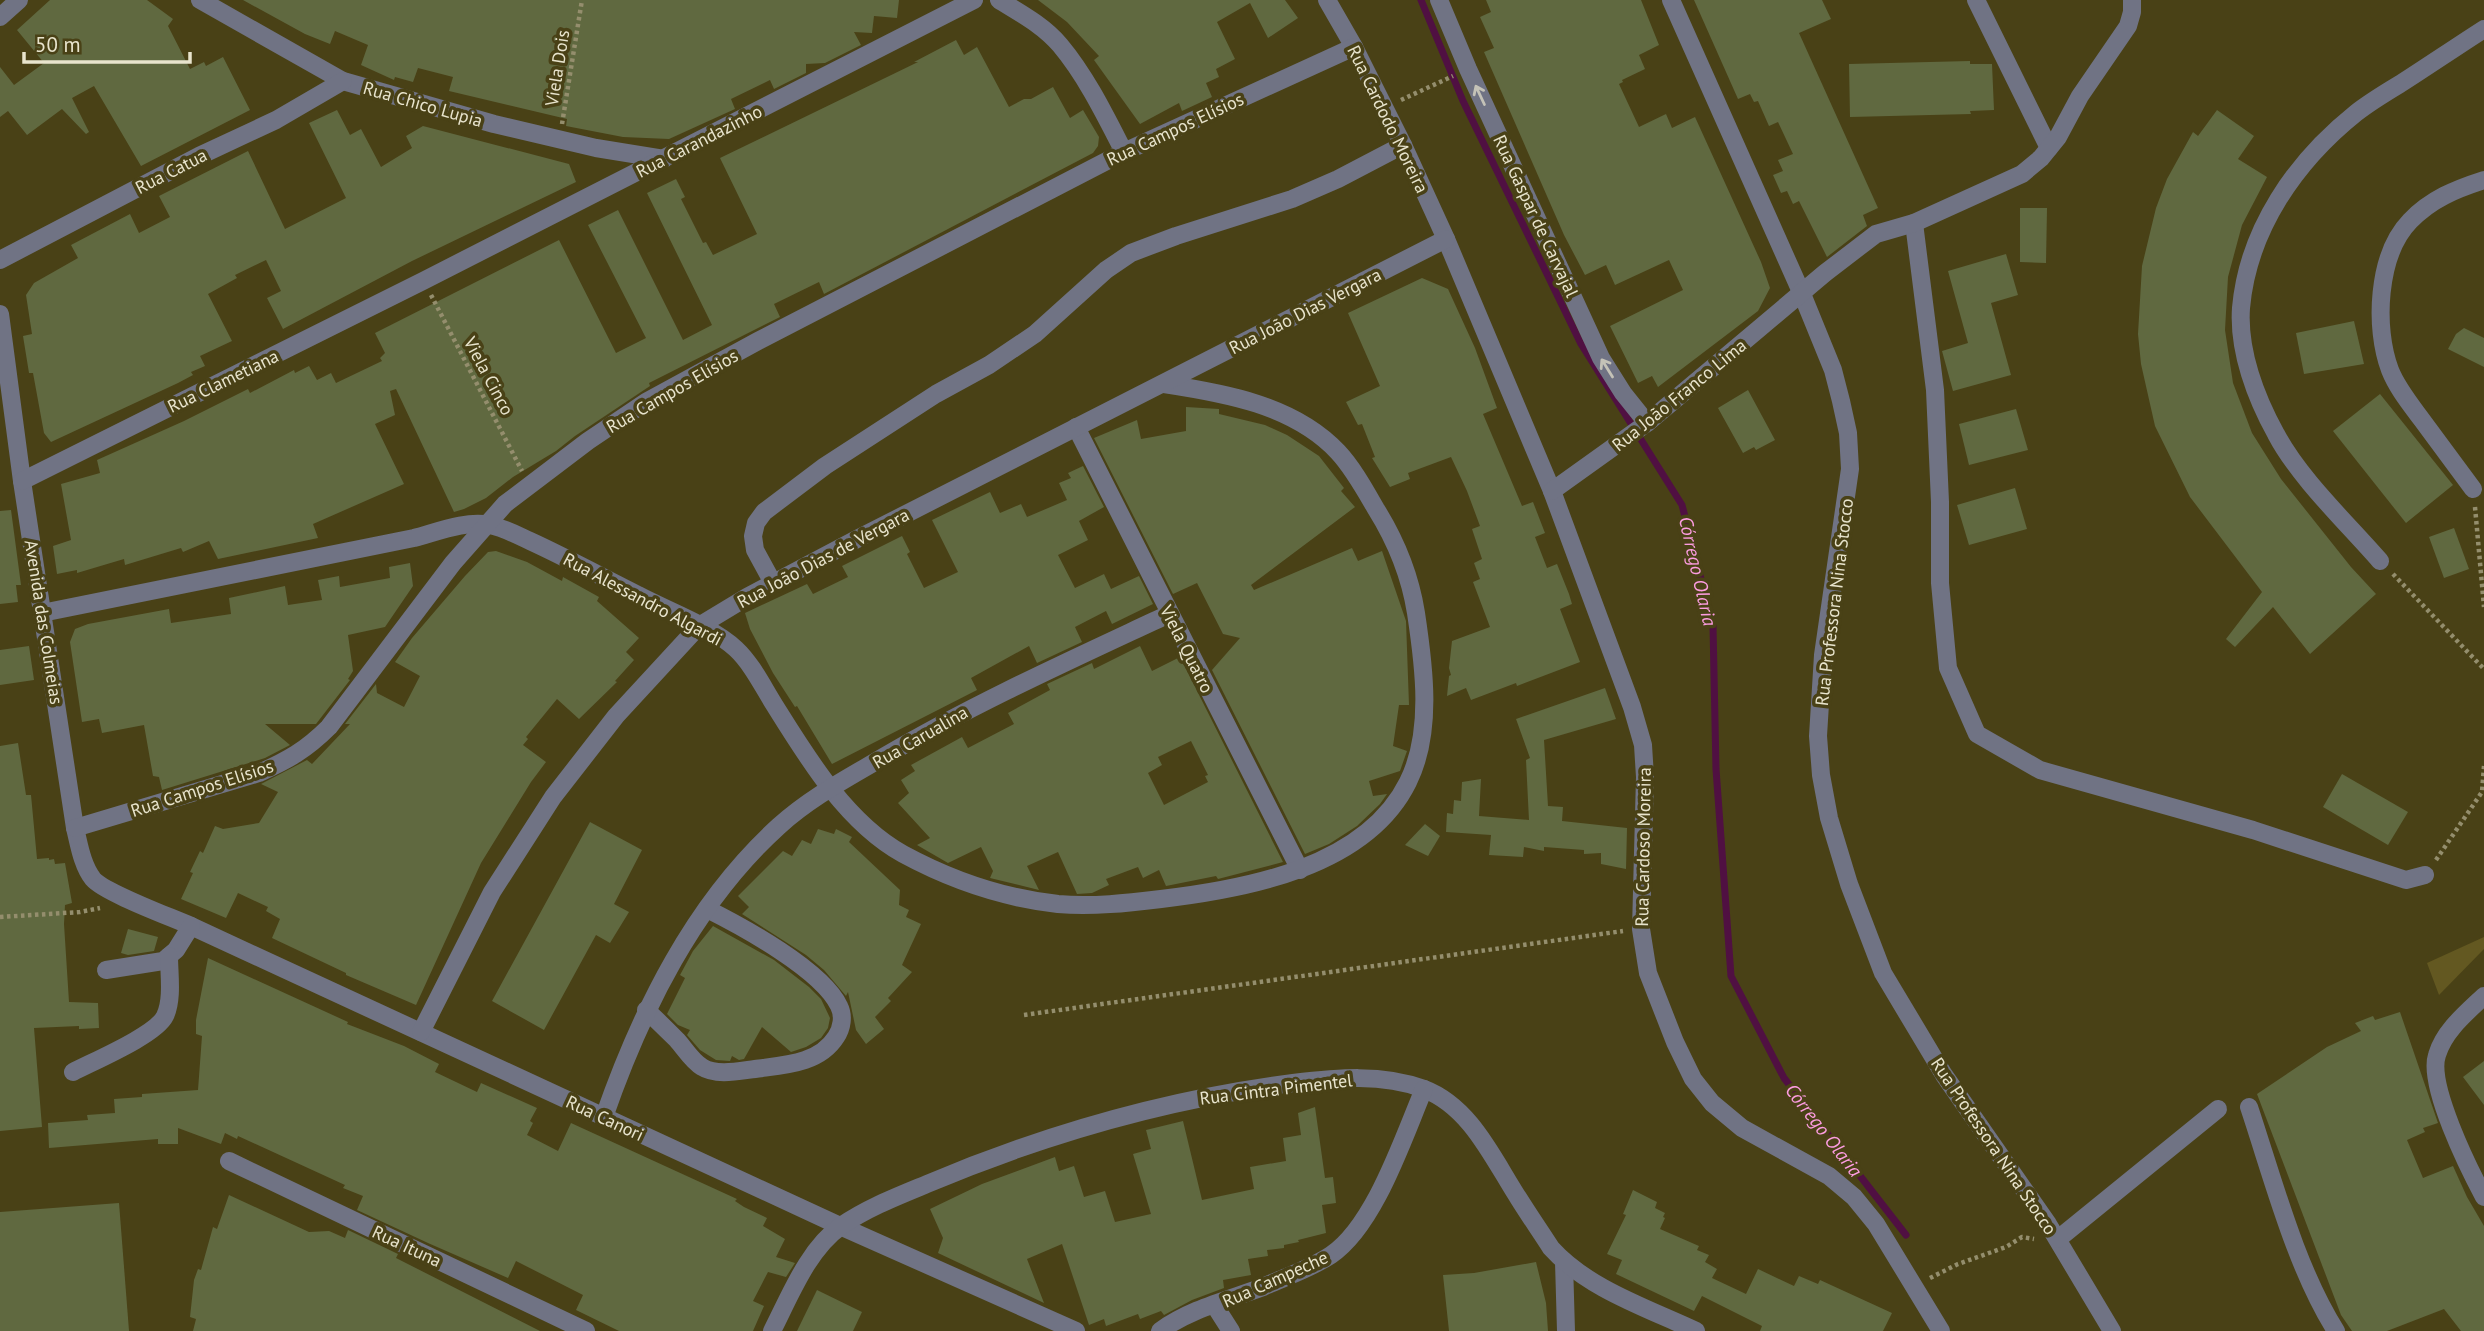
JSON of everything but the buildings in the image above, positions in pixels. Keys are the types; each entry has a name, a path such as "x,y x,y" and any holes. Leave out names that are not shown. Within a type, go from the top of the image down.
{"street":[{"path":"0,17 19,0"},
{"name":"Rua Chico Lupia","path":"200,0 343,81 494,124 664,159"},
{"name":"Rua Carandazinho","path":"423,281 974,0"},
{"path":"999,0 1032,20 1059,44 1082,76 1124,152"},
{"name":"Rua Cardodo Moreira","path":"1327,0 1403,145 1446,239"},
{"name":"Rua Gaspar de Carvajal","path":"1439,0 1601,358 1643,426"},
{"name":"Rua Professora Nina Stocco","path":"1671,0 1802,294 1833,370 1841,401 1850,453 1847,499 1823,655 1818,736 1821,775 1829,818 1849,884 1883,973 1944,1075 2059,1241 2112,1331"},
{"path":"1976,0 2049,148"},
{"name":"Rua João Franco Lima","path":"1552,491 1643,426 1876,234 1914,223 2022,174 2058,137 2080,96 2128,26 2132,0"},
{"path":"2380,561 2298,466 2277,437 2256,394 2246,359 2241,310 2249,268 2264,223 2289,182 2322,143 2358,112 2484,29"},
{"name":"Rua Campos Elísios","path":"75,828 258,773 287,761 308,748 329,727 453,564 505,504 588,441 657,396 1124,152 1354,47"},
{"name":"Rua Catua","path":"0,260 199,156 276,120 343,81"},
{"path":"773,583 755,550 753,536 756,523 764,512 869,437 1035,334 1106,270 1131,253 1292,199 1338,179 1403,145"},
{"path":"2473,489 2410,403 2391,371 2384,344 2382,286 2390,254 2408,223 2431,203 2452,190 2484,180"},
{"path":"1914,223 1935,390 1940,583 1948,668 1977,734 2040,770 2253,830 2406,880 2425,875"},
{"name":"Rua João Dias Vergara","path":"1164,384 1446,239"},
{"name":"Rua Cardoso Moreira","path":"1446,239 1552,491 1632,707 1643,745 1645,821 1641,929 1648,973 1675,1042 1693,1079 1712,1103 1742,1128 1829,1176 1854,1198 1876,1224 1941,1331"},
{"name":"Rua Clametiana","path":"22,481 423,281"},
{"name":"Avenida das Colmeias","path":"0,314 22,481 75,828 84,863 93,879 106,890 135,901"},
{"name":"Rua João Dias de Vergara","path":"421,1032 492,892 553,797 615,716 699,626 773,583 1164,384"},
{"name":"Rua Alessandro Algardi","path":"42,613 414,538 461,526 486,524 565,558 699,626 736,649 829,788 868,828 898,852 952,878 1005,895 1059,904 1124,904 1253,884 1300,870 1354,841 1389,813 1409,780 1422,739 1424,692 1412,590 1392,536 1365,489 1338,451 1301,423 1252,402 1212,391 1164,384"},
{"name":"Viela Quatro","path":"1076,427 1300,870"},
{"name":"Rua Carualina","path":"604,1117 630,1045 670,967 707,909 779,826 829,788 975,705 1169,614"},
{"name":"Rua Canori","path":"135,901 840,1226 1076,1331"},
{"path":"646,1010 694,1060 711,1071 796,1063 822,1052 840,1031 839,1005 818,980 772,946 707,909"},
{"path":"106,971 163,961 176,950 191,926"},
{"path":"73,1072 158,1028 167,1014 169,1002 169,956"},
{"path":"2484,996 2443,1041 2434,1065 2449,1119 2484,1197"},
{"name":"Rua Cintra Pimentel","path":"840,1226 887,1201 958,1171 1053,1138 1200,1098 1261,1087 1375,1078 1424,1089 1446,1100 1469,1122 1551,1248 1564,1262 1583,1276 1696,1331"},
{"name":"Rua Campeche","path":"1160,1331 1190,1313 1215,1306 1294,1274 1330,1255 1350,1239 1364,1222 1377,1196 1424,1089"},
{"path":"2249,1107 2307,1276 2336,1331"},
{"path":"2059,1241 2218,1109"},
{"name":"Rua Ituna","path":"229,1161 586,1331"},
{"path":"772,1331 818,1250 840,1226"},
{"path":"1564,1262 1566,1331"},
{"path":"1215,1306 1231,1331"}],"path":[{"name":"Viela Dois","path":"560,139 582,0"},
{"path":"1406,97 1462,72"},
{"name":"Viela Cinco","path":"423,281 529,484"},
{"path":"2473,489 2484,607"},
{"path":"2380,561 2484,669"},
{"path":"2425,875 2482,792 2484,766"},
{"path":"0,917 102,908"},
{"path":"1024,1015 1641,929"},
{"path":"1914,1287 1958,1264 2006,1247 2022,1237 2034,1238 2045,1250 2059,1241"}],"shaded area":[{"path":"2484,937 2484,949 2439,995 2427,963"}],"waterway":[{"name":"Córrego Olaria","path":"1421,0 1463,101 1581,344 1682,505 1713,626 1716,769 1731,976 1784,1078 1906,1235"}]}
